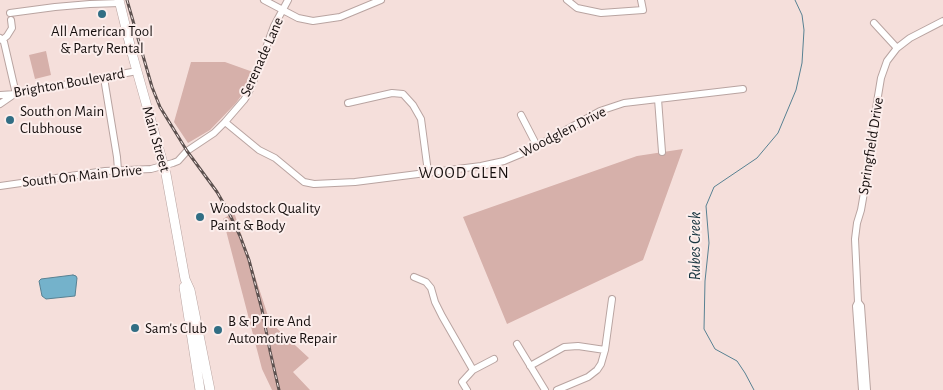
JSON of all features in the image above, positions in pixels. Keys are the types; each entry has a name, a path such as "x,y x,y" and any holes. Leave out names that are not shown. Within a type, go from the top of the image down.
{"main road":[{"name":"Main Street","path":"119,2 167,180 185,279 190,290 210,390"},
{"name":"Main Street","path":"185,279 184,291 200,390"}],"street":[{"path":"264,0 298,18 313,21 340,17 381,0"},
{"name":"Serenade Lane","path":"163,166 178,160 187,151 206,139 225,122 248,94 271,34 288,0"},
{"path":"567,0 577,8 601,13 643,10 641,0"},
{"path":"0,104 15,94 4,42 1,39 7,36 12,28 11,17 63,6 119,2"},
{"name":"Springfield Drive","path":"862,390 856,306 858,302 855,251 881,78 892,53 910,38 943,21"},
{"path":"874,23 898,48"},
{"name":"Brighton Boulevard","path":"0,96 137,71"},
{"path":"105,77 118,157 118,170"},
{"name":"Woodglen Drive","path":"225,122 259,150 275,158 304,182 314,184 355,182 481,166 504,161 537,146 600,111 624,103 743,89"},
{"path":"348,103 392,93 403,94 413,105 421,119 428,172"},
{"path":"658,99 662,152"},
{"path":"521,115 537,146"},
{"name":"South On Main Drive","path":"0,186 105,170 145,170 163,166"},
{"path":"414,277 426,282 430,288 438,309 473,370"},
{"path":"558,390 588,377 602,364 612,299"},
{"name":"Springfield Drive","path":"858,302 861,306 867,390"},
{"path":"518,344 545,390"},
{"path":"530,366 564,347 578,346 605,350"},
{"path":"467,390 462,382 473,370 494,359"}],"shaded area":[{"path":"46,51 51,75 35,79 29,55"},
{"path":"191,62 225,62 253,72 246,89 236,103 210,130 188,143 174,122"},
{"path":"683,149 643,260 507,324 463,217 637,156"},
{"path":"234,212 270,322 309,358 293,372 310,390 272,390 262,369 223,219"}],"water":[{"path":"73,275 77,278 75,296 46,299 42,296 39,281 41,279"}],"waterway":[{"name":"Rubes Creek","path":"754,390 737,361 715,349 704,329 705,281 709,243 706,206 714,187 757,158 778,133 796,90 802,63 804,30 802,15 795,0"}],"railway":[{"path":"127,0 152,87 160,107 187,151 217,192 240,236 249,260 262,310 279,390"}],"place":[{"name":"All American Tool & Party Rental","path":"102,14"},
{"name":"South on Main Clubhouse","path":"10,120"},
{"name":"Woodstock Quality Paint & Body","path":"200,217"},
{"name":"Sam's Club","path":"135,328"},
{"name":"B & P Tire And Automotive Repair","path":"218,330"}],"district":[{"name":"WOOD GLEN","path":"464,173"}]}
